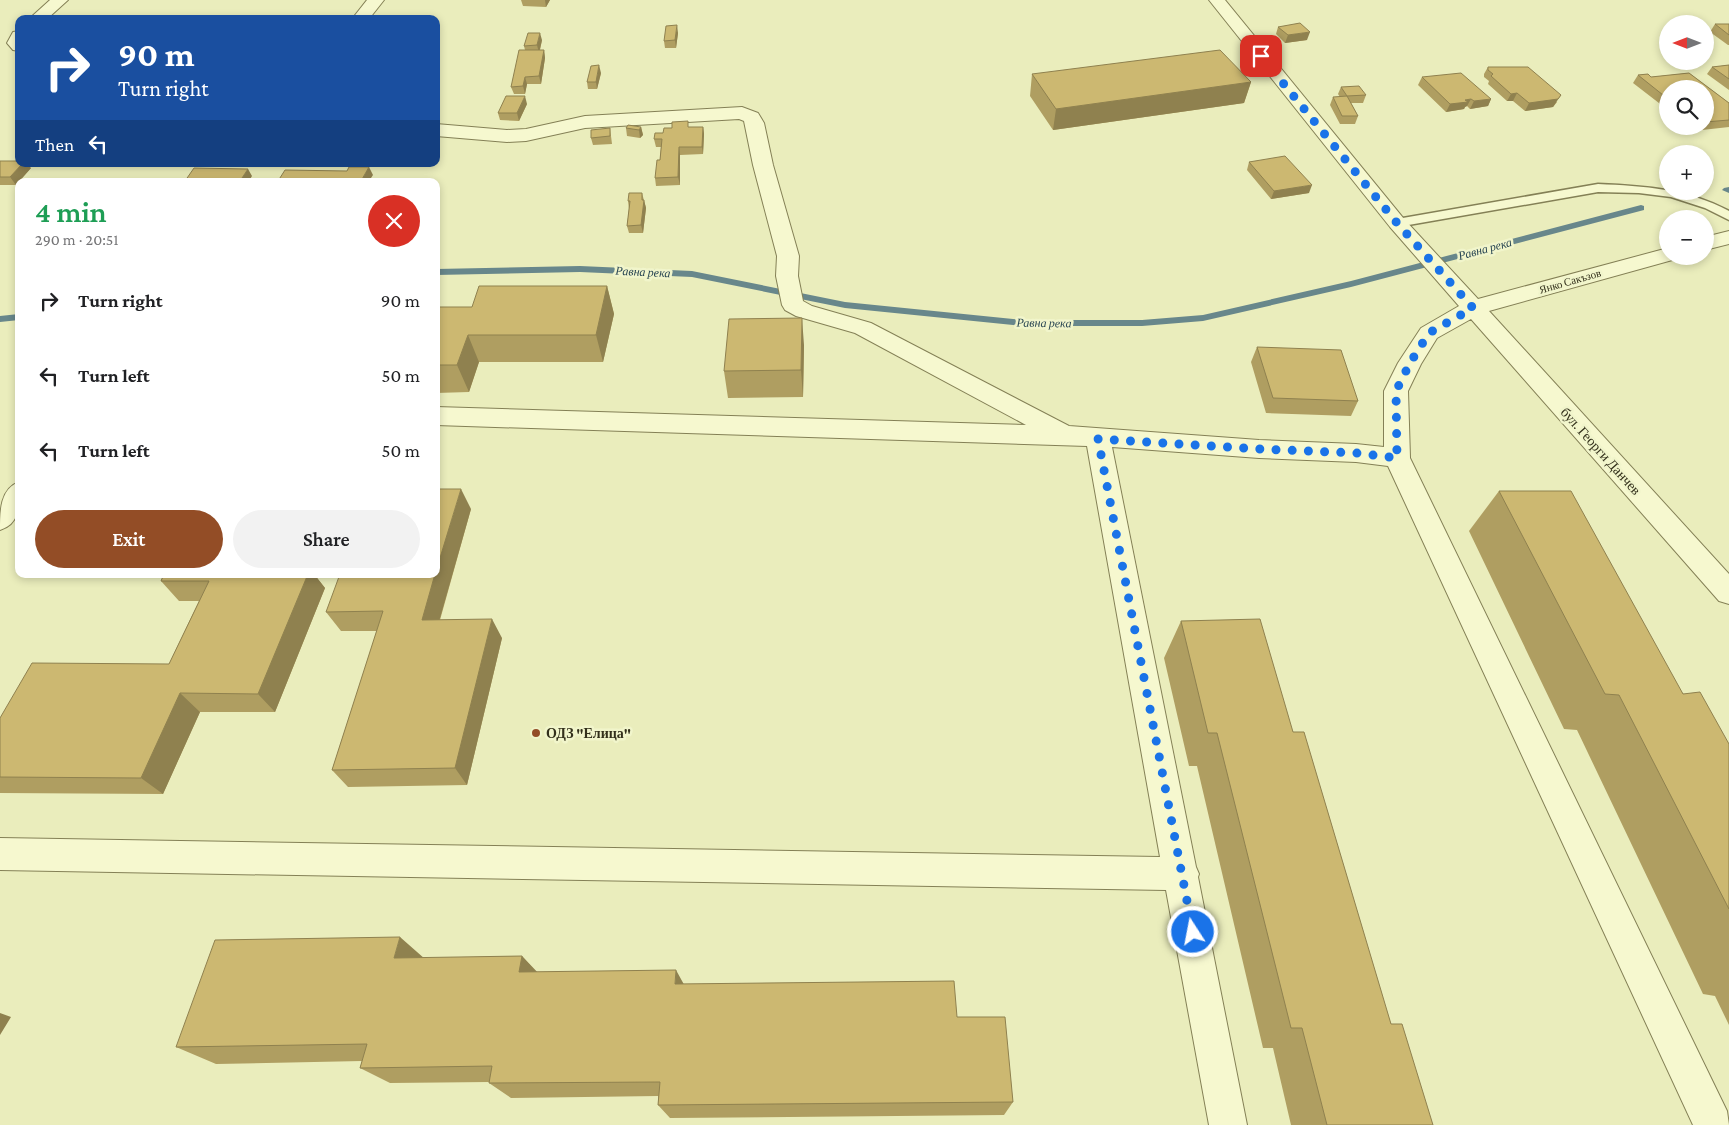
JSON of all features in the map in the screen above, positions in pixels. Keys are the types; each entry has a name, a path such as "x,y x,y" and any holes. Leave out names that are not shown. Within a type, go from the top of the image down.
{"street":[{"path":"42,15 60,0"},
{"path":"363,15 376,0"},
{"name":"бул. Георги Данчев","path":"1217,0 1397,223 1729,593"},
{"path":"440,130 507,136 526,135 585,122 742,113 751,117 755,123 763,165 788,256 787,276 794,305 804,311 863,328 1066,435"},
{"path":"1714,241 1729,237"},
{"name":"Янко Сакъзов","path":"1397,458 1396,391 1410,363 1429,333 1473,308 1659,256"},
{"path":"440,416 1066,435 1098,439 1259,449 1356,453 1397,458 1713,1125"},
{"path":"1098,439 1182,874 1228,1125"},
{"path":"0,520 15,498"},
{"path":"0,854 1182,874"}],"lane":[{"path":"1397,223 1598,188 1638,189 1672,194 1709,205 1729,216"}],"building":[{"path":"1300,23 1310,32 1288,35 1278,27"},
{"path":"1715,24 1729,24 1729,35"},
{"path":"677,25 675,40 664,41 666,26"},
{"path":"528,33 540,33 537,45 524,46"},
{"path":"519,50 544,50 539,76 525,77 523,86 511,87"},
{"path":"1220,50 1251,82 1056,109 1032,74"},
{"path":"599,65 596,82 587,82 591,66"},
{"path":"1729,65 1729,79 1714,68 1714,67"},
{"path":"1488,67 1528,67 1561,95 1558,99 1529,103 1517,93 1511,94 1491,76 1493,74 1488,70"},
{"path":"1461,73 1491,99 1474,101 1471,99 1465,100 1468,102 1450,104 1422,77"},
{"path":"1689,73 1698,80 1659,80 1659,92 1638,75 1648,74 1651,77"},
{"path":"1359,86 1366,95 1347,96 1341,87"},
{"path":"1714,92 1729,103 1729,120 1714,121"},
{"path":"506,96 525,96 517,113 498,113"},
{"path":"1347,96 1358,116 1342,116 1333,97"},
{"path":"688,121 688,127 703,127 702,147 679,147 678,177 655,178 657,160 660,160 662,139 654,139 655,133 663,133 664,128 672,128 672,122"},
{"path":"628,125 641,127 639,130 626,128"},
{"path":"610,128 610,136 591,138 591,130"},
{"path":"1285,156 1312,185 1274,191 1249,162"},
{"path":"0,161 15,161 15,167 19,167 10,177 0,177"},
{"path":"349,167 369,167 363,178 280,178 285,170 347,171"},
{"path":"194,168 248,169 242,178 187,178"},
{"path":"629,193 642,193 642,200 644,200 641,225 627,226"},
{"path":"479,286 607,286 596,335 468,335 457,365 440,365 440,307 472,307"},
{"path":"802,318 801,370 724,371 729,319"},
{"path":"1257,347 1341,350 1358,401 1273,398"},
{"path":"440,489 461,489 440,558"},
{"path":"1499,491 1571,491 1683,694 1700,692 1729,744 1729,909 1619,695 1605,694"},
{"path":"162,578 306,578 258,694 180,693 141,778 0,777 0,718 32,663 169,664 209,581 161,581"},
{"path":"339,578 434,578 422,620 492,619 455,768 332,770 383,611 326,612"},
{"path":"1260,619 1293,732 1304,732 1391,1024 1402,1024 1433,1125 1327,1125 1302,1028 1291,1028 1217,733 1208,733 1181,621"},
{"path":"400,937 394,958 522,956 519,972 676,970 675,984 954,981 957,1017 1005,1017 1013,1102 658,1105 660,1082 489,1083 492,1066 360,1068 367,1044 176,1047 215,940"}],"waterway":[{"name":"Равна река","path":"440,272 580,269 692,274 845,305 1022,323 1142,323 1203,318 1351,284 1641,208"},
{"name":"Равна река","path":"0,319 15,317"}],"place":[{"name":"ОДЗ \"Елица\"","path":"536,733"}],"route":[{"path":"1193,932 1098,439 1356,453 1397,458 1396,391 1410,363 1429,333 1473,308 1397,223 1261,56"}]}
